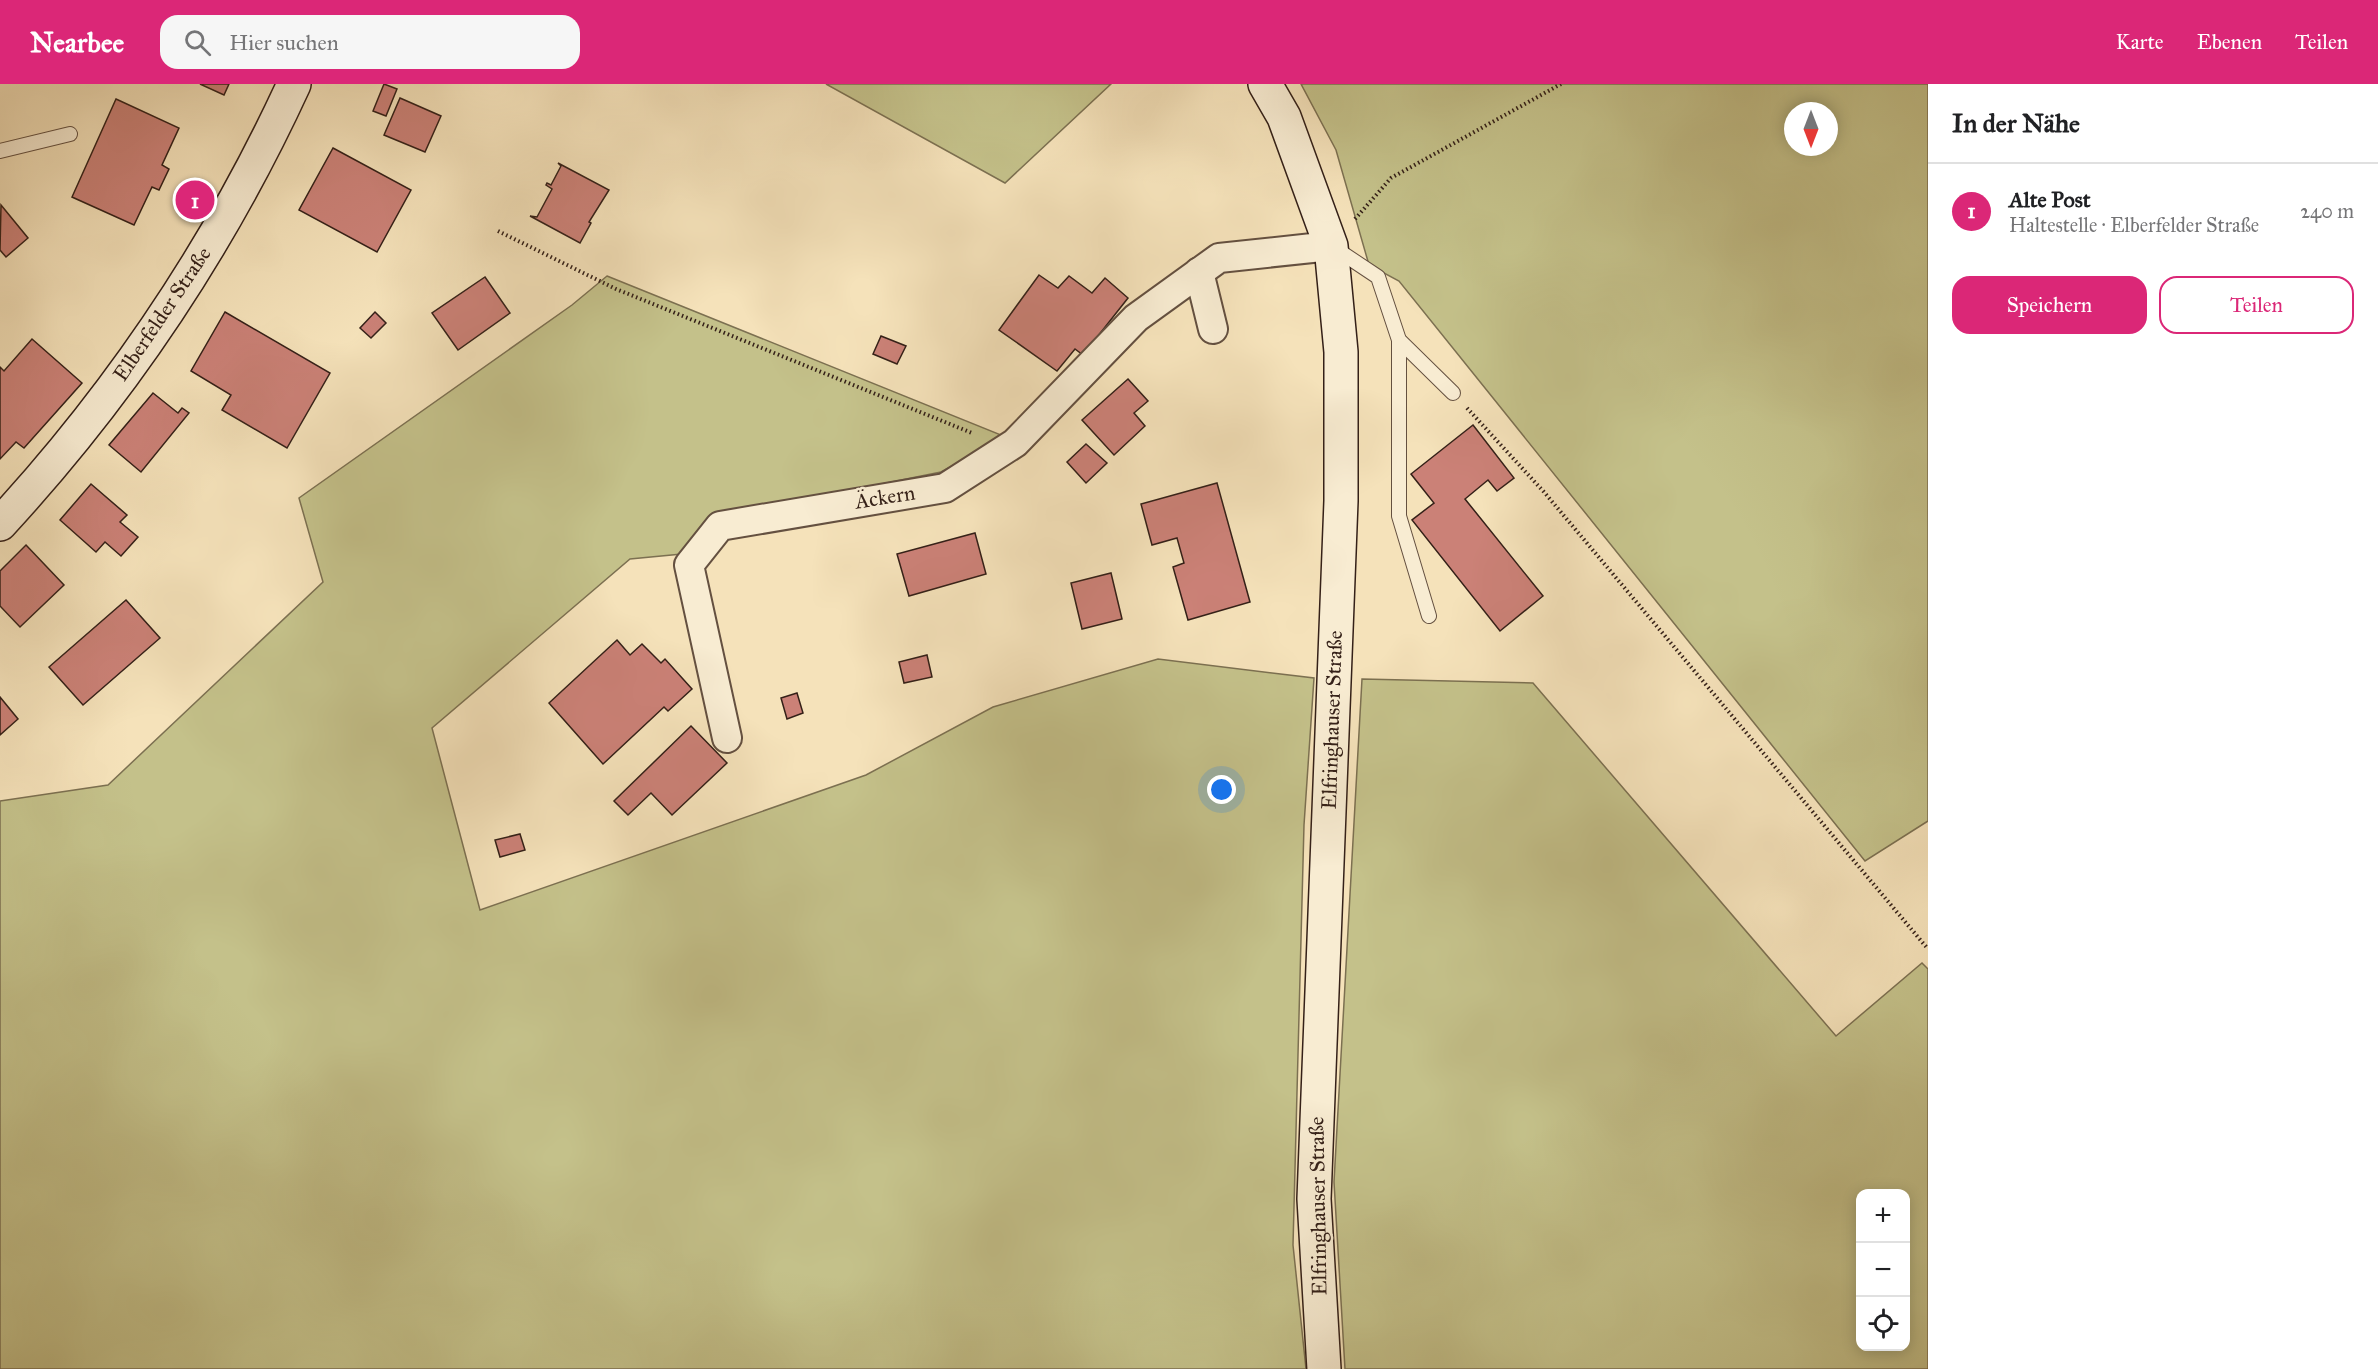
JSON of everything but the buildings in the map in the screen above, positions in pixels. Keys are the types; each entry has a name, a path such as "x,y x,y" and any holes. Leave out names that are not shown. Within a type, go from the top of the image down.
{"street":[{"name":"Elberfelder Straße","path":"0,524 76,437 153,333 228,213 294,84"},
{"name":"Elfringhauser Straße","path":"1265,84 1284,117 1331,246 1341,352 1341,501 1314,1199 1324,1369"},
{"name":"Äckern","path":"727,738 689,565 720,526 945,488 1008,448 1136,318 1219,258 1331,246"},
{"path":"1199,272 1213,329"}],"lane":[{"path":"0,151 70,134"},
{"path":"1331,246 1378,277 1399,340 1399,516 1429,616"},
{"path":"1399,340 1453,393"}],"path":[{"path":"1331,246 1391,178 1561,84"},
{"path":"498,231 616,289 1008,448"},
{"path":"1453,393 1544,492 1928,948"}],"shaded area":[{"path":"826,84 1111,84 1005,183"},
{"path":"1301,84 1928,84 1928,821 1865,861 1399,281 1369,265 1336,150"},
{"path":"607,276 1006,437 941,472 723,516 682,554 630,559 432,728 480,910 866,775 993,707 1158,659 1314,678 1304,825 1293,1245 1306,1369 0,1369 0,801 108,785 323,582 299,498 572,305"},
{"path":"1362,679 1533,683 1836,1036 1922,963 1928,969 1928,1369 1345,1369 1334,1182"}],"place":[{"name":"Alte Post","path":"195,200"}]}
